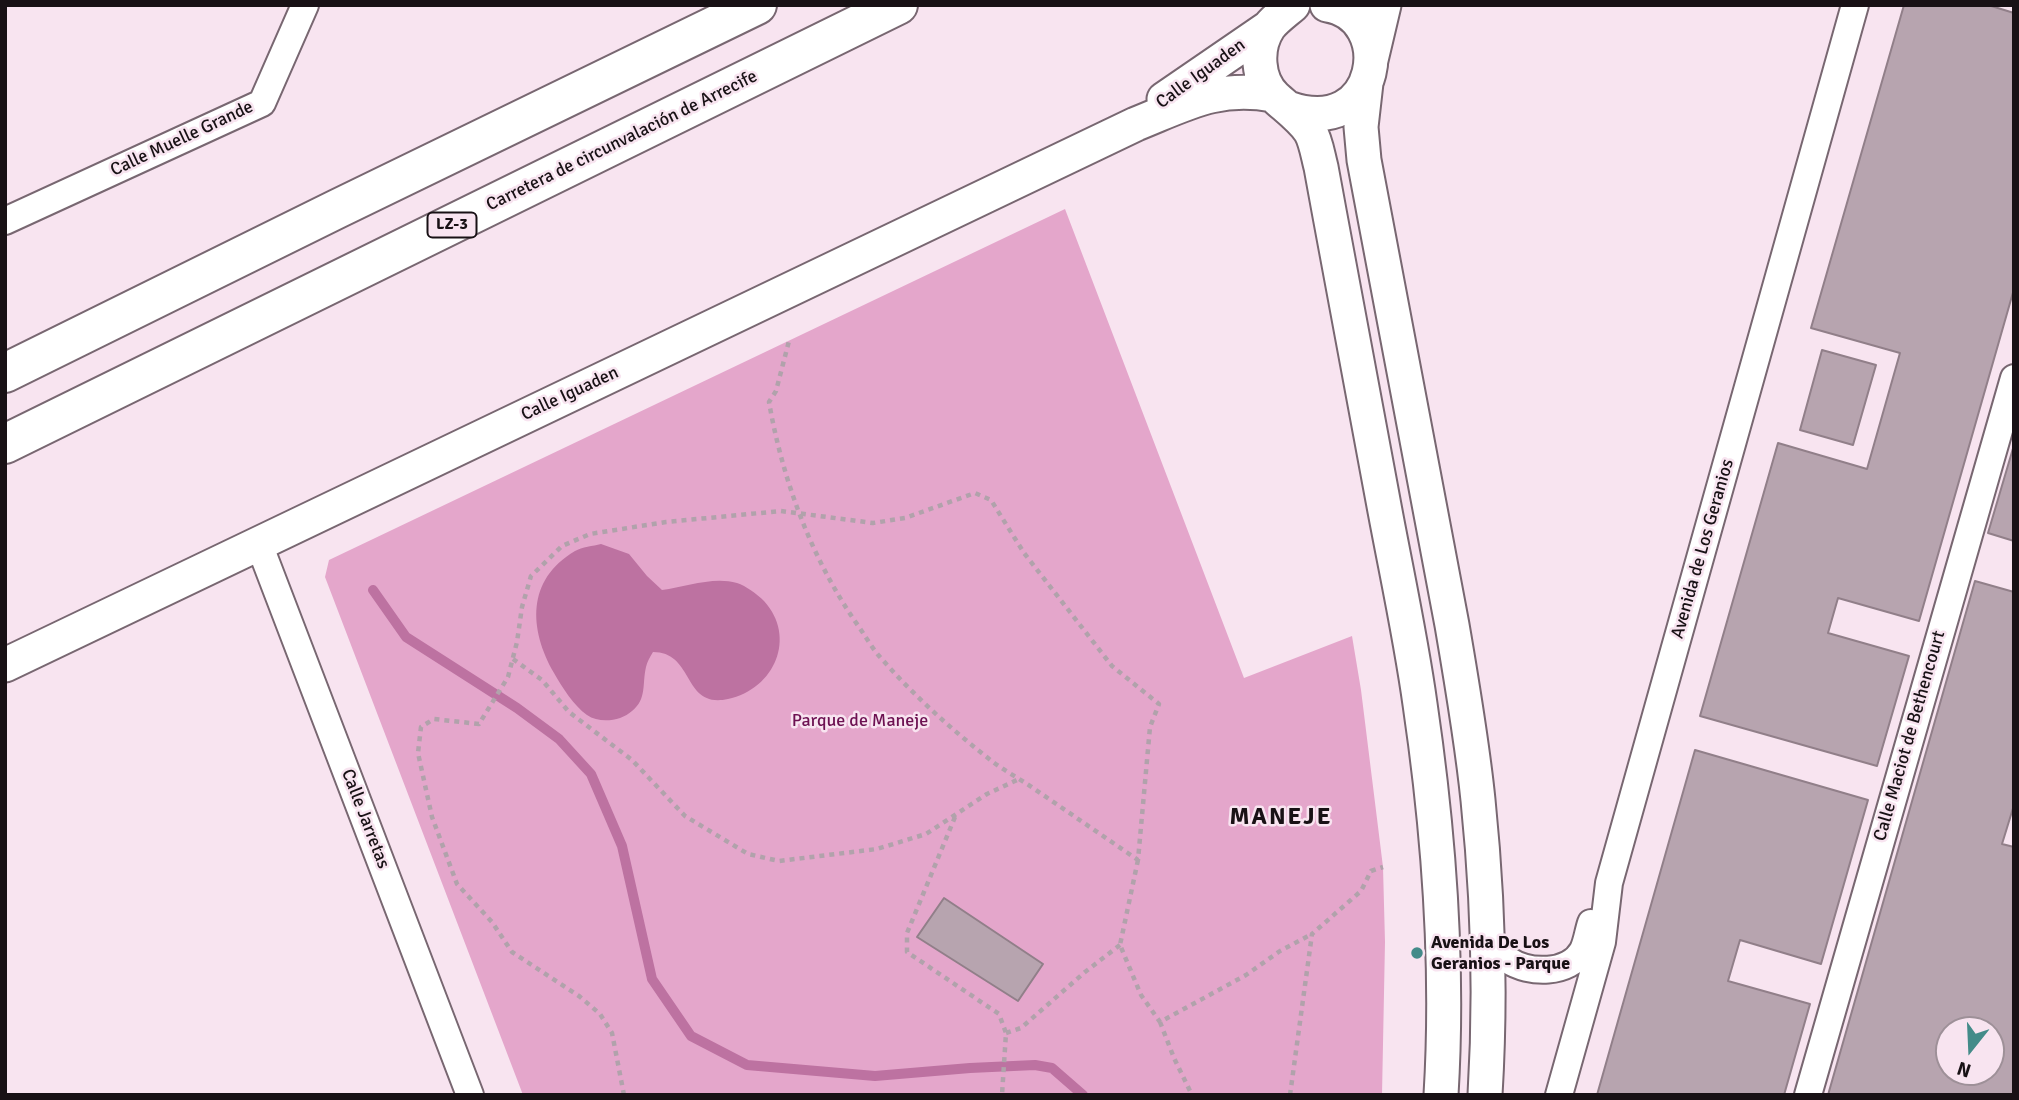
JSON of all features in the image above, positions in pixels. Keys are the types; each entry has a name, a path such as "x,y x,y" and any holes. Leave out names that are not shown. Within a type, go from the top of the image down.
{"highway":[{"path":"5,373 757,5"},
{"name":"Carretera de circunvalación de Arrecife","path":"5,444 898,5"}],"street":[{"name":"Calle Muelle Grande","path":"5,221 262,103 305,5"},
{"path":"1327,5 1349,14 1361,27 1369,43 1369,72"},
{"path":"1384,5 1369,72 1361,127 1364,160 1465,701 1478,800 1487,934 1485,1095"},
{"name":"Avenida de Los Geranios","path":"1559,1095 1602,942 1609,883 1856,5"},
{"path":"1286,13 1261,43 1259,62 1264,80 1311,133 1321,167 1420,701 1439,864 1443,997 1441,1095"},
{"name":"Calle Iguaden","path":"1136,124 1164,99 1286,13"},
{"name":"Calle Iguaden","path":"5,665 1136,124 1208,96 1226,92 1252,91 1305,114 1324,114 1341,109 1356,98 1369,72"},
{"name":"Calle Maciot de Bethencourt","path":"1808,1095 2014,378"},
{"name":"Calle Jarretas","path":"259,544 470,1095"},
{"path":"1487,934 1506,959 1528,970 1550,970 1572,963 1583,950 1589,928 1609,883"}],"path":[{"path":"789,341 776,391 769,402 776,442 789,488 811,545 842,603 878,655 918,698 951,728 995,764 1138,860"},
{"path":"624,1095 612,1033 600,1014 579,996 512,952 492,922 457,884 432,817 418,753 421,727 434,719 479,724 508,677 531,576 562,546 590,534 666,522 781,511 873,523 905,518 975,493 991,500 1024,553 1112,666 1159,704 1150,727 1138,860 1120,945 1141,995 1160,1022 1192,1095"},
{"path":"513,659 542,680 569,712 632,760 685,816 748,853 779,861 877,849 926,834 987,794 1020,779"},
{"path":"955,816 907,933 907,952 999,1014 1006,1033 1006,1048 1002,1093 996,1095"},
{"path":"1160,1022 1246,975 1280,951 1312,934 1361,891 1371,872 1383,867"},
{"path":"1290,1095 1312,934"},
{"path":"1006,1033 1021,1028 1120,945"}],"green space":[{"name":"Parque de Maneje","path":"1065,209 1244,678 1352,636 1383,867 1385,942 1382,1095 523,1095 325,577 329,560"}],"shaded area":[{"path":"601,544 629,554 662,590 728,581 755,593 774,615 779,630 780,645 769,673 758,685 744,693 728,699 713,700 695,689 676,661 666,654 653,652 646,665 642,696 632,711 610,720 598,720 587,715 577,707 565,690 546,656 537,623 537,606 540,591 559,563 578,550"}],"building":[{"path":"1904,5 1988,5 2014,13 2014,289 1919,621 1838,598 1828,633 1909,656 1877,766 1700,716 1778,443 1867,469 1900,353 1811,328"},
{"path":"1822,350 1876,365 1853,445 1800,430"},
{"path":"2014,445 2014,541 1988,533"},
{"path":"1975,581 2014,592 2014,805 2002,844 2014,847 2014,1095 1828,1095"},
{"path":"1695,750 1868,800 1821,964 1740,940 1728,981 1810,1004 1784,1095 1597,1095"},
{"path":"944,898 1043,964 1018,1001 917,937"}],"waterway":[{"path":"373,590 406,637 517,708 559,739 591,774 622,846 652,979 691,1036 747,1065 875,1076 1035,1065 1052,1068 1083,1095"}],"place":[{"name":"Avenida De Los Geranios - Parque","path":"1417,953"}],"district":[{"name":"MANEJE","path":"1281,818"}]}
